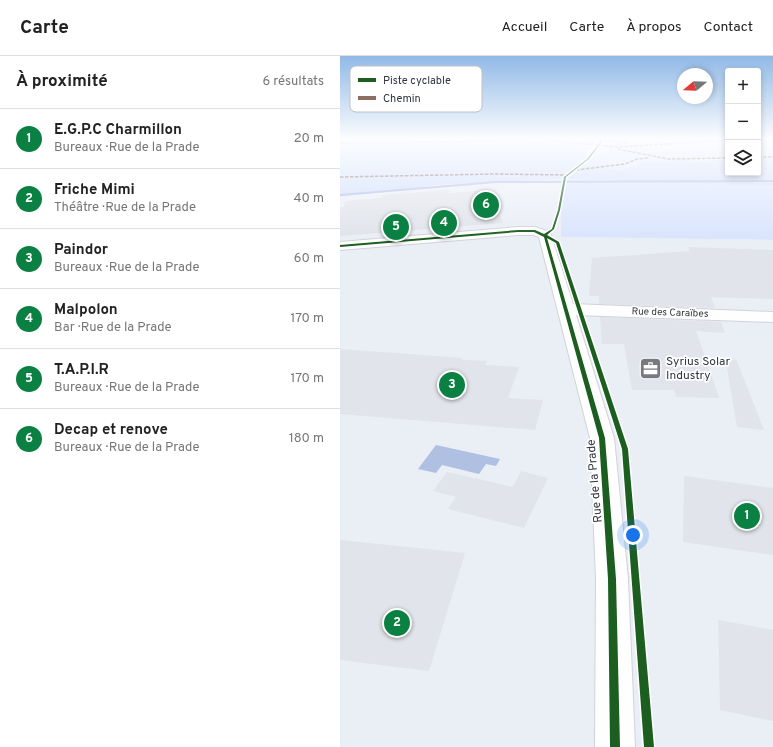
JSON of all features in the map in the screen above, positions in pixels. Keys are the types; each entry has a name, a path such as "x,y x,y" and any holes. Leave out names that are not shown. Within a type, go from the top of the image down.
{"street":[{"name":"Rue de la Prade","path":"340,246 518,230 535,231 545,235 602,438 612,579 615,747"},
{"name":"Rue des Caraïbes","path":"566,309 773,317"}],"shaded area":[{"path":"340,171 725,171 725,176 761,176 761,171 773,171 773,185 729,185 561,179 437,185 340,197"},
{"path":"561,179 561,237 773,240 773,747 340,747 340,197 437,185"},
{"path":"561,179 729,185 773,185 773,240 561,237"},
{"path":"436,445 500,459 496,466 486,464 479,474 442,465 436,473 418,469"}],"building":[{"path":"449,190 449,193 490,190 503,223 340,236 340,207 344,207 345,201 382,198 382,195"},
{"path":"688,247 773,250 773,299 711,297 715,308 599,304 599,296 589,296 592,258 690,251"},
{"path":"600,317 721,322 725,333 696,331 719,398 676,397 674,390 632,390 624,344 602,344"},
{"path":"340,349 463,358 462,360 487,361 485,365 519,367 508,398 543,400 535,430 340,414"},
{"path":"736,359 764,430 737,427 726,362"},
{"path":"521,471 548,478 524,528 448,509 456,497 433,491 447,472 513,487"},
{"path":"684,476 773,488 773,555 683,542"},
{"path":"340,540 465,553 429,671 340,660"},
{"path":"718,620 773,630 773,721 720,710"}],"waterway":[{"path":"340,195 496,182 773,181"}],"marked path":[{"path":"340,177 495,174 568,175"}],"cycle path":[{"path":"545,235 553,229 559,210 565,177 572,171"},
{"path":"340,246 518,231 535,231 557,242 625,449 649,747"},
{"path":"545,235 602,438 612,579 615,747"}],"place":[{"name":"Decap et renove","path":"486,205"},
{"name":"Malpolon","path":"444,223"},
{"name":"T.A.P.I.R","path":"396,227"},
{"name":"Syrius Solar Industry","path":"651,369"},
{"name":"Paindor","path":"452,385"},
{"name":"E.G.P.C Charmillon","path":"747,516"},
{"name":"Friche Mimi","path":"397,623"}]}
